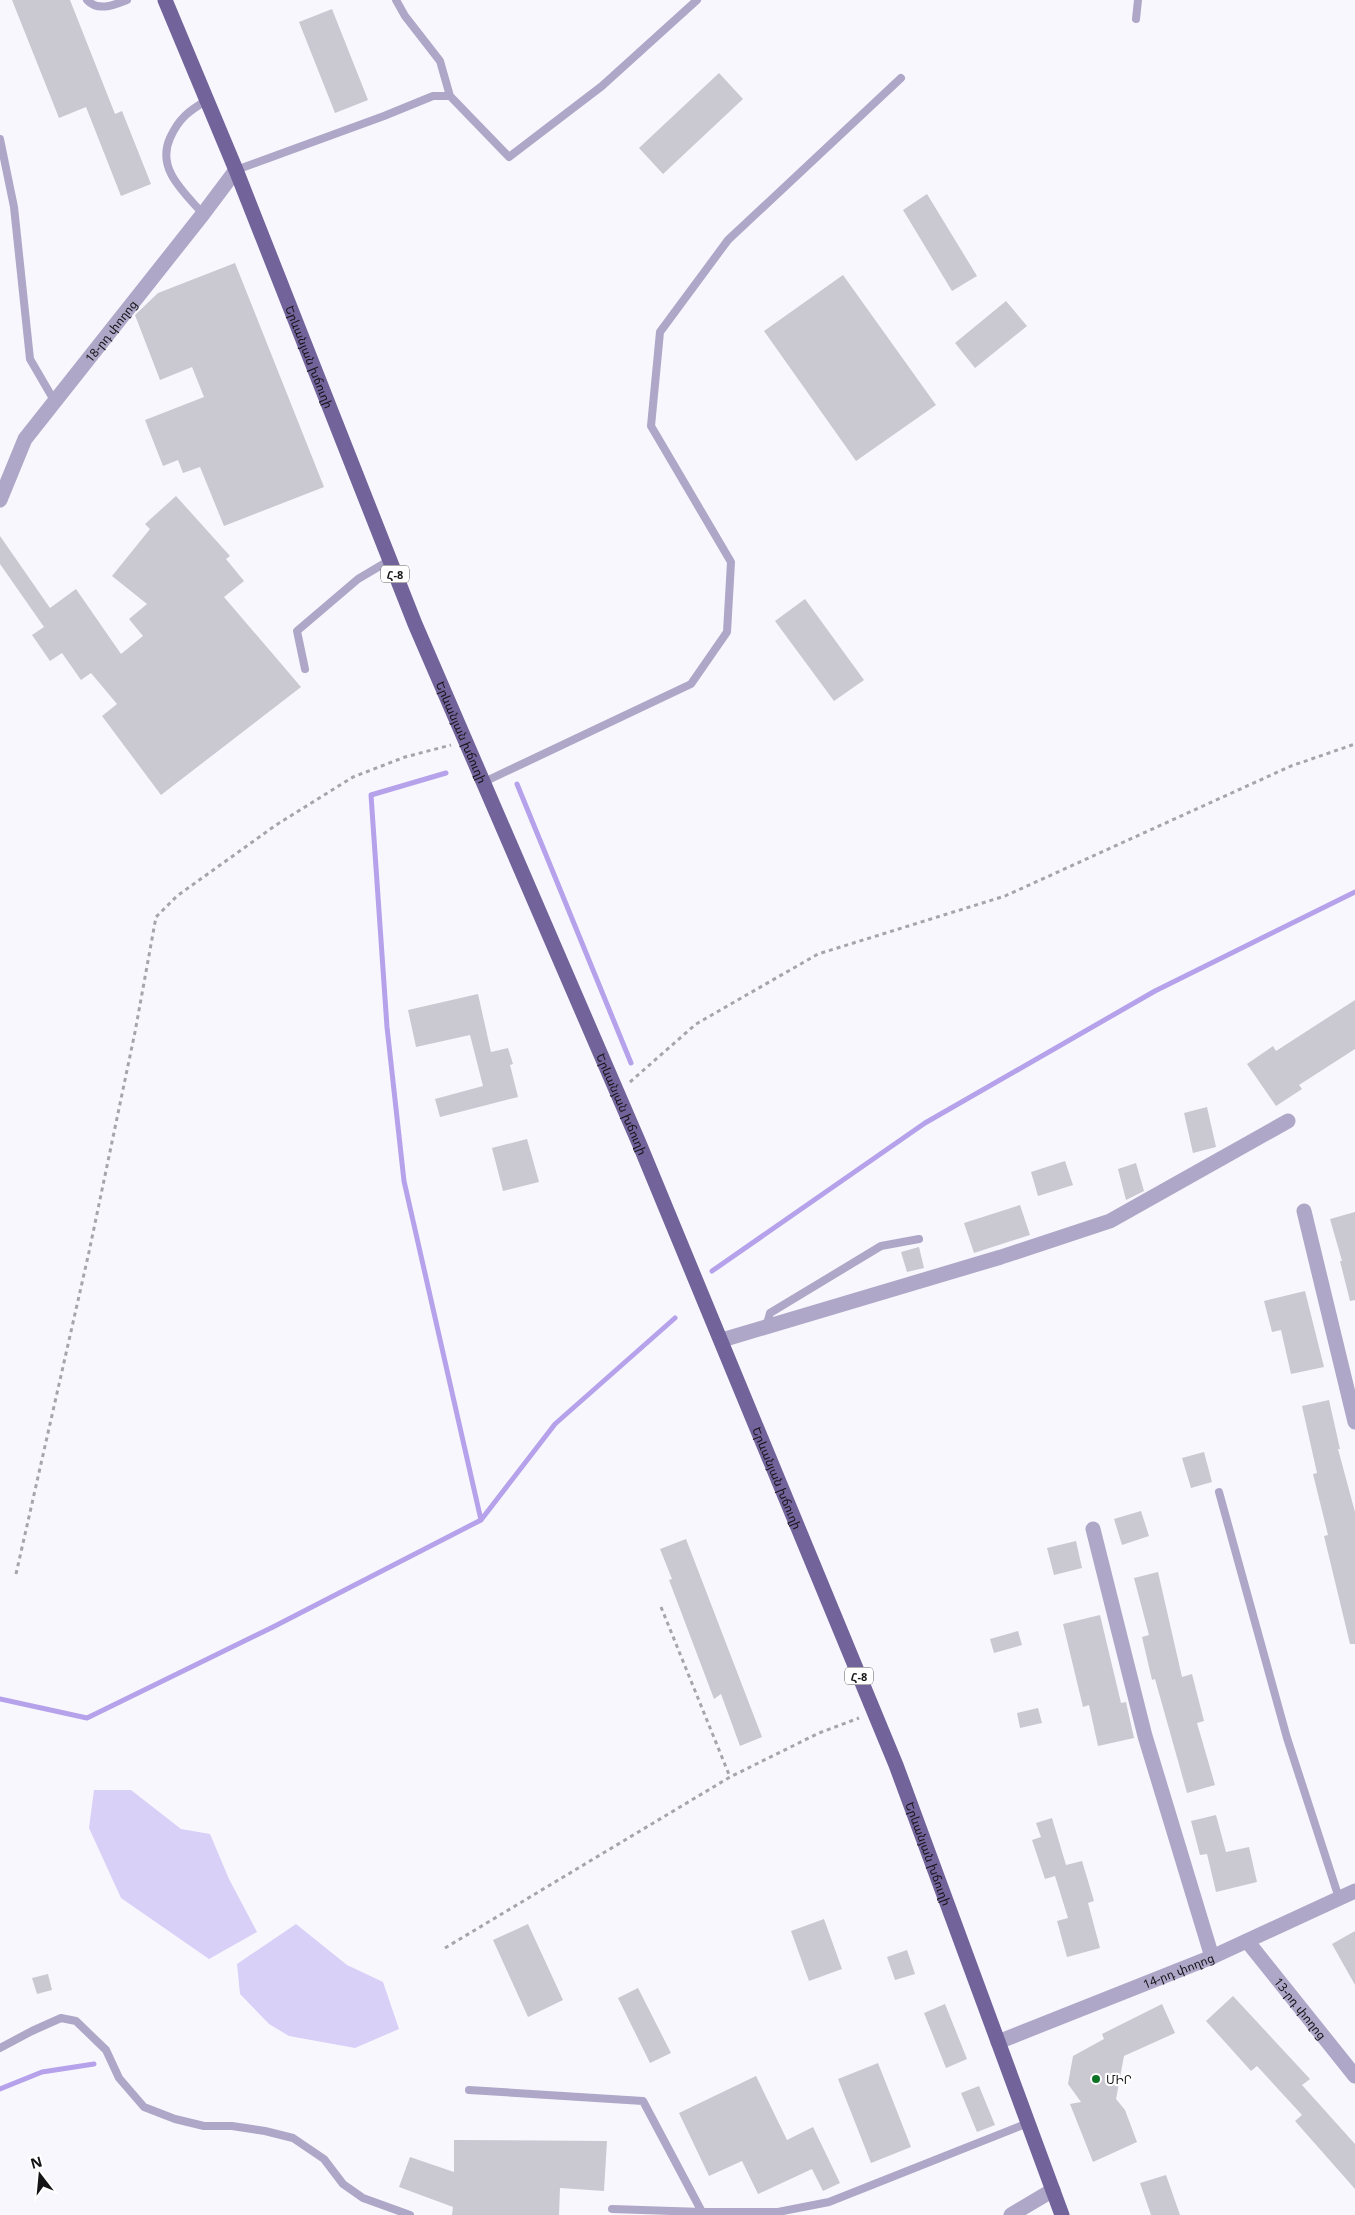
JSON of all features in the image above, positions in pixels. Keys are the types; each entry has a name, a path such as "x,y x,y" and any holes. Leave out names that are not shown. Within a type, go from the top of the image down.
{"main road":[{"name":"Երևանյան խճուղի","path":"165,0 236,170 415,624 722,1340 896,1765 1062,2215"}],"street":[{"name":"18-րդ փողոց","path":"0,500 25,439 236,170"},
{"path":"722,1340 1001,1256 1110,1221 1288,1121"},
{"path":"1304,1211 1355,1422"},
{"path":"1093,1530 1145,1736 1212,1957"},
{"name":"14-րդ փողոց","path":"998,2042 1212,1957 1355,1891"},
{"name":"13-րդ փողոց","path":"1246,1942 1355,2076"},
{"path":"1011,2215 1053,2190"}],"lane":[{"path":"87,0 91,5 109,7 127,0"},
{"path":"396,0 405,16 440,61 450,96 508,157 602,86 697,0"},
{"path":"1136,19 1138,0"},
{"path":"484,782 691,684 727,632 731,562 651,426 660,332 728,240 901,78"},
{"path":"236,170 433,96 450,96"},
{"path":"203,214 176,182 167,165 165,150 174,129 186,112 207,100"},
{"path":"0,139 14,207 30,359 55,402"},
{"path":"305,669 297,631 358,578 390,560"},
{"path":"766,1327 770,1313 881,1246 919,1239"},
{"path":"1219,1492 1287,1738 1339,1898"},
{"path":"0,2048 61,2018 76,2021 106,2050 119,2078 144,2107 174,2119 204,2126 232,2126 265,2130 293,2138 324,2159 343,2184 362,2198 410,2215"},
{"path":"469,2090 643,2100 702,2212"},
{"path":"612,2209 778,2212 829,2202 935,2162 1028,2123"}],"path":[{"path":"16,1574 89,1252 135,1032 156,917 177,896 276,825 353,777 405,756 466,742"},
{"path":"616,1094 696,1024 818,954 1005,896 1291,766 1355,744"},
{"path":"661,1607 730,1777"},
{"path":"445,1948 730,1777 819,1733 874,1712"}],"shaded area":[{"path":"94,1790 131,1790 181,1829 210,1834 229,1879 257,1932 209,1959 121,1898 89,1828"},
{"path":"296,1924 347,1965 383,1982 399,2029 355,2048 289,2036 269,2024 240,1994 237,1964"}],"building":[{"path":"12,0 70,0 115,114 122,111 151,184 121,196 86,107 59,118"},
{"path":"332,9 368,100 335,113 299,22"},
{"path":"719,73 743,99 663,174 639,148"},
{"path":"927,194 977,276 952,291 903,210"},
{"path":"235,263 324,487 224,526 200,467 183,473 178,460 163,466 145,420 204,397 192,367 160,380 135,315 158,293"},
{"path":"843,275 936,405 856,461 764,331"},
{"path":"1006,301 1027,326 975,368 955,343"},
{"path":"176,496 230,556 226,559 244,581 224,597 301,687 161,795 102,716 117,704 91,673 81,680 62,653 50,661 32,635 44,627 0,564 0,536 50,608 76,589 121,654 143,636 129,619 147,604 112,576 150,529 145,524"},
{"path":"805,599 864,680 834,701 775,621"},
{"path":"478,994 491,1052 508,1048 513,1064 510,1065 518,1097 440,1117 435,1099 483,1086 470,1035 416,1047 408,1010"},
{"path":"1355,1000 1355,1049 1299,1085 1302,1089 1276,1106 1247,1064 1273,1046 1276,1051"},
{"path":"1207,1107 1216,1147 1193,1153 1184,1113"},
{"path":"527,1139 539,1182 503,1191 492,1148"},
{"path":"1065,1161 1073,1185 1038,1196 1031,1172"},
{"path":"1136,1163 1144,1191 1126,1200 1118,1169"},
{"path":"1020,1205 1030,1235 974,1253 964,1223"},
{"path":"1355,1212 1355,1300 1350,1301 1340,1261 1342,1261 1330,1219"},
{"path":"919,1247 924,1268 907,1272 901,1252"},
{"path":"1305,1291 1324,1367 1291,1374 1281,1330 1272,1332 1264,1301"},
{"path":"1329,1400 1340,1449 1338,1449 1355,1512 1355,1644 1350,1644 1324,1536 1328,1535 1313,1474 1317,1473 1302,1406"},
{"path":"1204,1452 1212,1482 1191,1488 1182,1458"},
{"path":"1141,1511 1149,1536 1122,1545 1114,1519"},
{"path":"686,1539 762,1737 740,1746 721,1694 714,1699 669,1580 672,1579 660,1549"},
{"path":"1076,1541 1082,1568 1054,1575 1047,1548"},
{"path":"1158,1572 1182,1677 1192,1674 1204,1721 1197,1723 1215,1785 1187,1793 1155,1679 1152,1680 1142,1637 1149,1635 1134,1578"},
{"path":"1100,1615 1121,1703 1126,1702 1134,1738 1098,1746 1089,1705 1083,1707 1063,1624"},
{"path":"1018,1631 1022,1645 994,1653 990,1639"},
{"path":"1038,1708 1042,1723 1020,1728 1017,1713"},
{"path":"1216,1815 1226,1852 1249,1847 1257,1882 1216,1892 1207,1854 1200,1855 1191,1821"},
{"path":"1052,1818 1066,1865 1082,1861 1094,1901 1088,1903 1100,1948 1067,1957 1057,1921 1068,1918 1055,1876 1045,1879 1032,1840 1041,1837 1036,1823"},
{"path":"824,1919 842,1969 809,1981 791,1931"},
{"path":"528,1924 563,2000 528,2017 493,1940"},
{"path":"1355,1931 1355,1985 1332,1944"},
{"path":"907,1950 915,1974 895,1980 887,1957"},
{"path":"48,1974 52,1990 37,1994 32,1978"},
{"path":"638,1988 671,2053 650,2063 618,1998"},
{"path":"1233,1996 1310,2079 1302,2085 1355,2144 1355,2189 1295,2121 1302,2115 1257,2066 1251,2071 1206,2021"},
{"path":"945,2004 967,2059 946,2068 924,2013"},
{"path":"1162,2004 1175,2033 1124,2056 1116,2099 1125,2110 1137,2142 1093,2162 1070,2104 1081,2102 1068,2084 1073,2056 1104,2039 1102,2034"},
{"path":"878,2063 911,2147 871,2163 838,2079"},
{"path":"756,2076 787,2140 813,2127 840,2183 823,2191 812,2169 758,2194 742,2161 709,2176 679,2113"},
{"path":"979,2086 995,2125 977,2132 961,2093"},
{"path":"454,2140 607,2141 604,2191 560,2188 559,2215 452,2215 453,2207 399,2187 410,2157 454,2172"},
{"path":"1166,2175 1180,2215 1151,2215 1140,2183"}],"waterway":[{"path":"446,773 371,795 387,1027 404,1181 481,1520"},
{"path":"517,784 631,1063"},
{"path":"712,1271 925,1123 1155,991 1355,892"},
{"path":"0,1699 87,1718 273,1627 481,1520 555,1424 675,1318"},
{"path":"0,2089 42,2072 94,2064"}],"place":[{"name":"ՄԻՐ","path":"1096,2079"}]}
